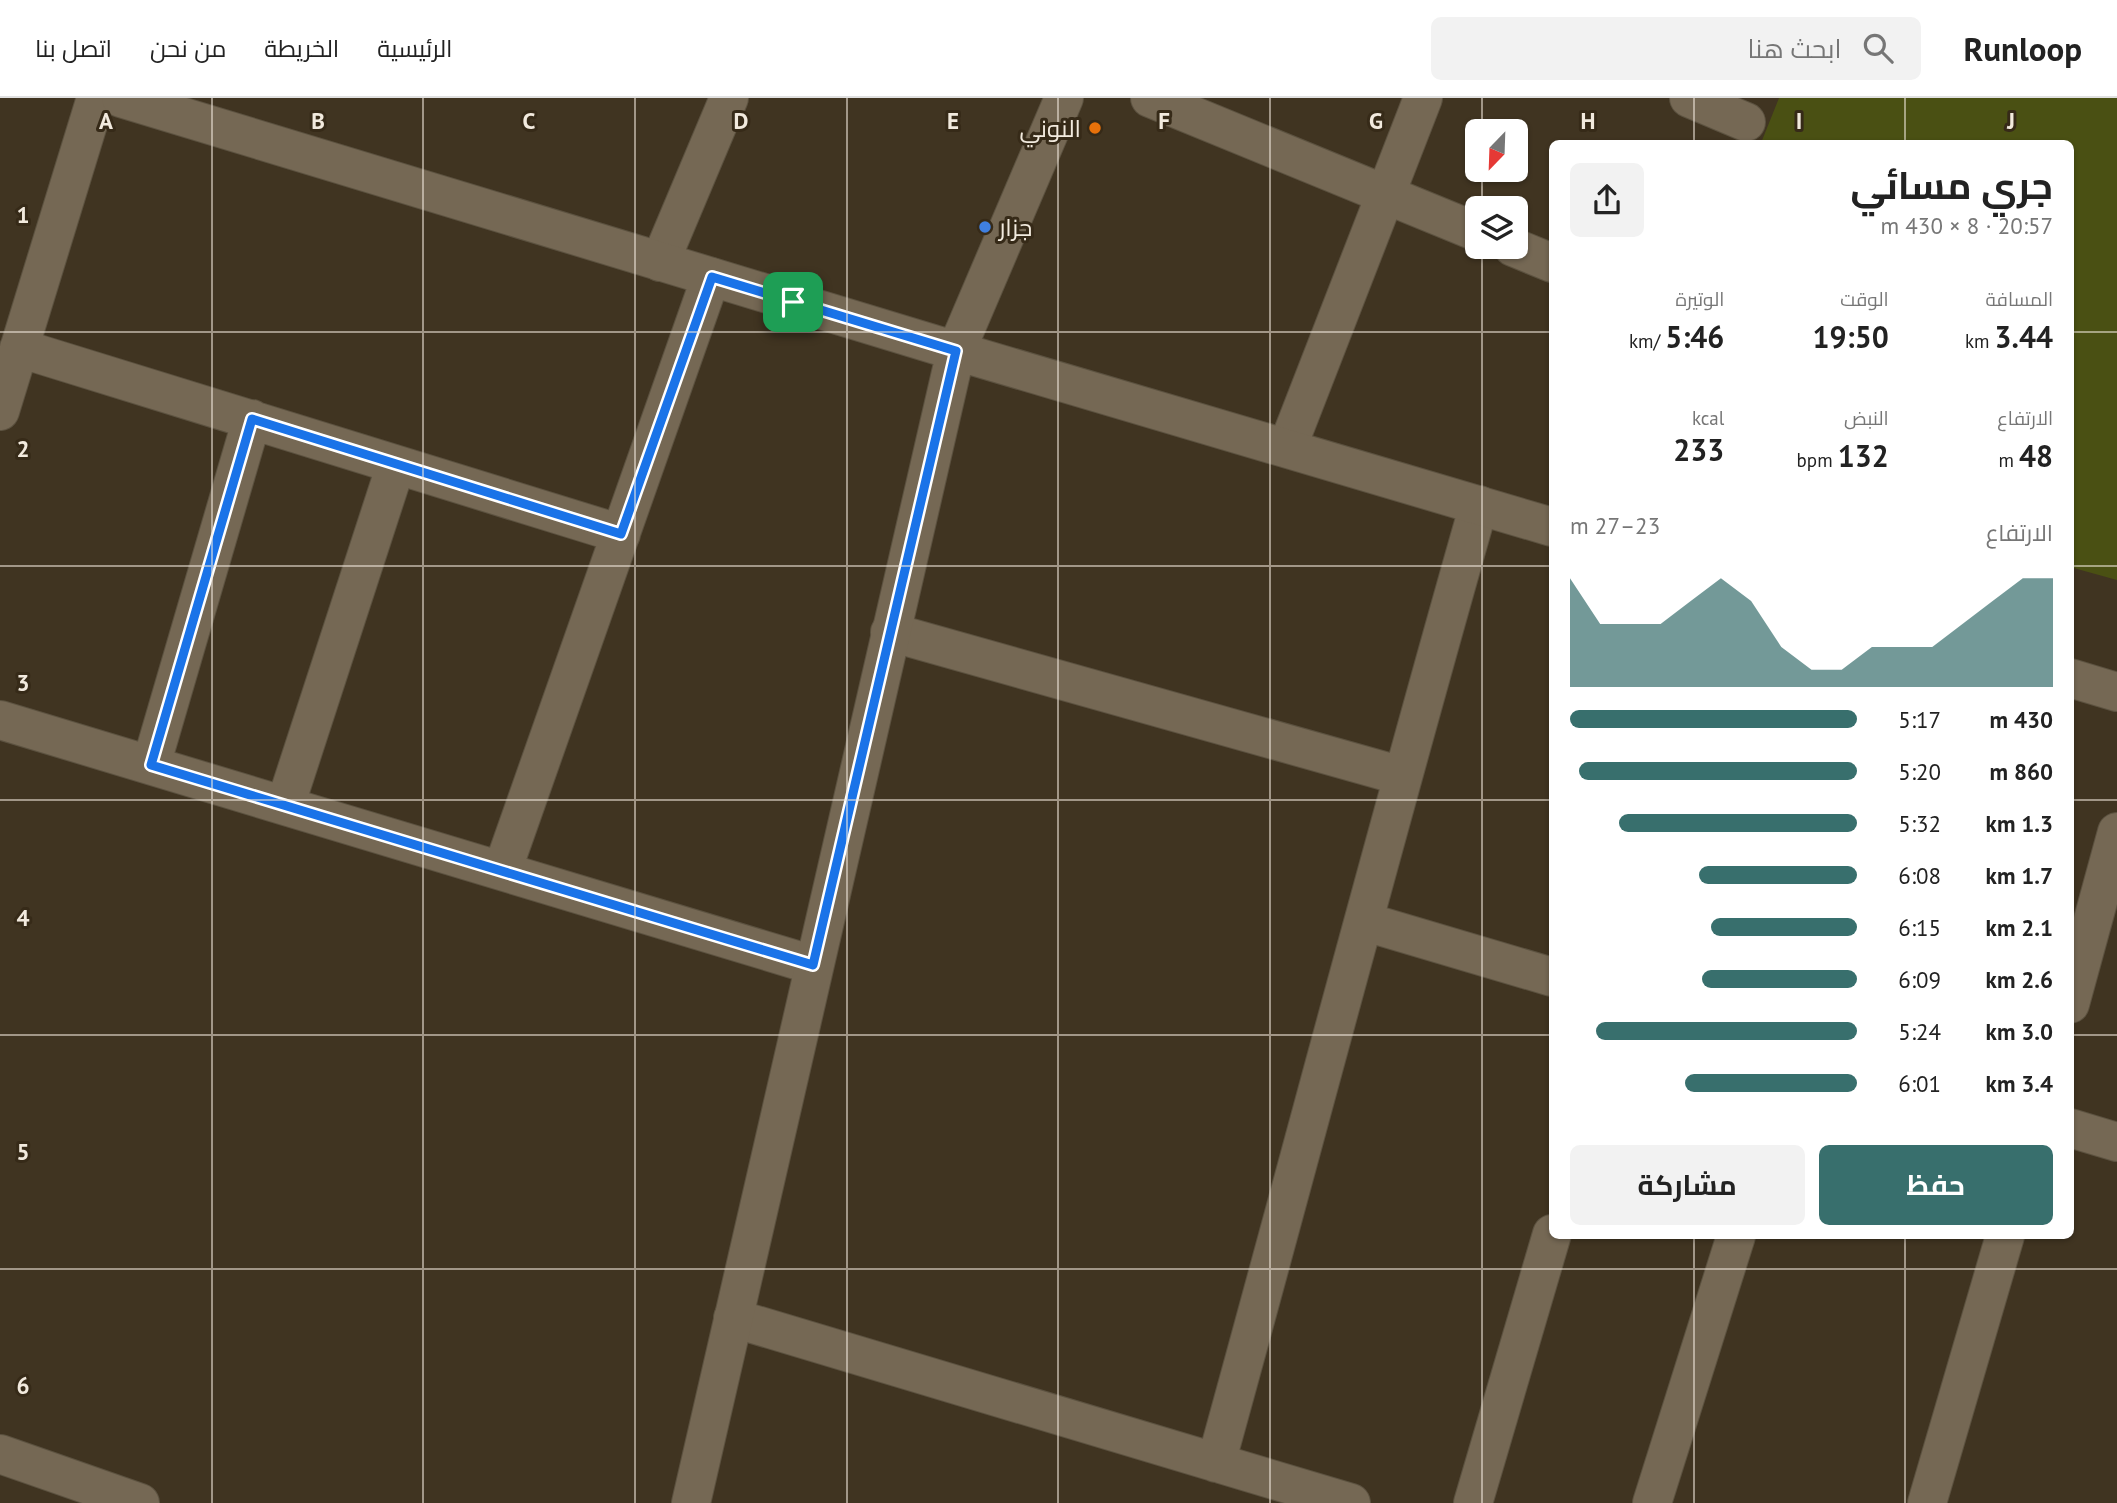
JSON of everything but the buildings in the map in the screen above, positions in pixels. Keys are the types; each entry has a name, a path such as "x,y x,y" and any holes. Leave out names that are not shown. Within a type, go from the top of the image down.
{"street":[{"path":"0,411 96,98"},
{"path":"121,98 956,351 1549,526"},
{"path":"660,262 729,98"},
{"path":"691,1503 956,351 1064,98"},
{"path":"1150,98 1465,227"},
{"path":"1287,448 1423,98"},
{"path":"1689,98 1746,121"},
{"path":"1528,253 1549,262"},
{"path":"502,871 712,277"},
{"path":"19,348 621,534"},
{"path":"151,765 252,419"},
{"path":"285,806 396,464"},
{"path":"1216,1463 1366,922 1402,776 1479,505"},
{"path":"890,632 1402,776"},
{"path":"2074,679 2117,692"},
{"path":"0,720 813,965"},
{"path":"2074,989 2117,832"},
{"path":"1366,922 1549,976"},
{"path":"2074,1129 2117,1142"},
{"path":"1473,1503 1551,1239"},
{"path":"1652,1503 1735,1239"},
{"path":"1927,1503 2004,1239"},
{"path":"733,1318 1351,1503"},
{"path":"0,1454 90,1495 140,1503"}],"green space":[{"path":"1779,98 2117,98 2117,580 2074,568 2074,140 1762,140"}],"place":[{"name":"النوني","path":"1095,128"},
{"name":"جزار","path":"985,227"}],"route":[{"path":"712,277 793,302 956,351 813,965 151,765 252,419 621,534 712,277"}]}
